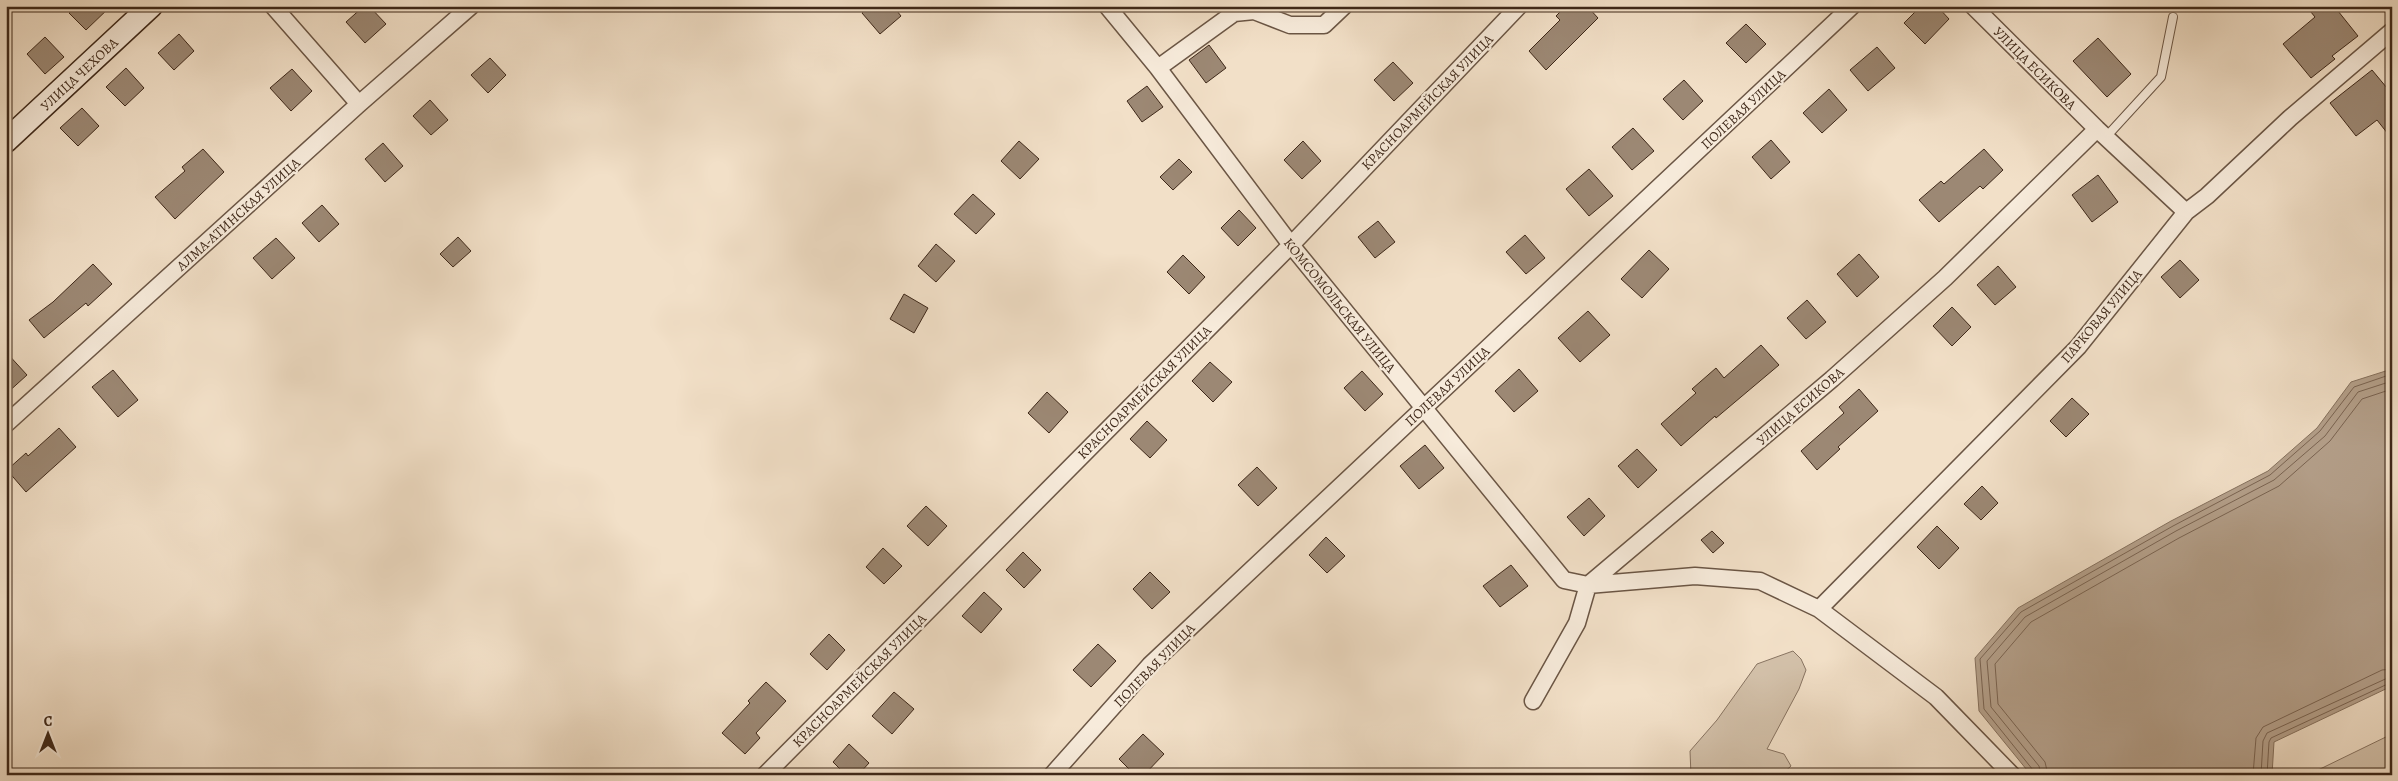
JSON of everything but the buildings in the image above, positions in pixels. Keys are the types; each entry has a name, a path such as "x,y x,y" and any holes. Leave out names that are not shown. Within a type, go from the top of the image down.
{"street":[{"name":"УЛИЦА ЧЕХОВА","path":"6,141 151,6"},
{"path":"273,6 359,104"},
{"name":"АЛМА-АТИНСКАЯ УЛИЦА","path":"6,424 359,104 471,6"},
{"name":"КОМСОМОЛЬСКАЯ УЛИЦА","path":"1106,6 1158,68 1291,244 1564,580 1588,585 1695,576 1760,582 1819,609 1936,697 2012,775"},
{"path":"1158,68 1234,13 1254,11 1290,26 1324,26 1344,6"},
{"name":"КРАСНОАРМЕЙСКАЯ УЛИЦА","path":"765,775 1291,244 1520,6"},
{"name":"ПОЛЕВАЯ УЛИЦА","path":"1052,775 1150,665 1852,6"},
{"name":"УЛИЦА ЕСИКОВА","path":"1973,6 2101,133 2186,212"},
{"name":"ПАРКОВАЯ УЛИЦА","path":"1819,609 2078,347 2186,212 2207,196 2290,118 2392,32"},
{"name":"УЛИЦА ЕСИКОВА","path":"1588,585 1846,366 1945,278 2101,133"},
{"path":"1533,701 1577,623 1588,585"}],"lane":[{"path":"2101,133 2161,77 2173,17"}],"shaded area":[{"path":"1793,651 1801,659 1806,670 1799,689 1767,749 1784,754 1791,766 1781,775 1691,775 1690,751 1717,720 1757,664"},
{"path":"2392,734 2392,775 2321,775 2318,770"}],"water":[{"path":"2392,369 2392,686 2274,742 2272,775 2031,775 1979,711 1975,658 2018,608 2171,521 2268,471 2317,428 2351,382"}]}
